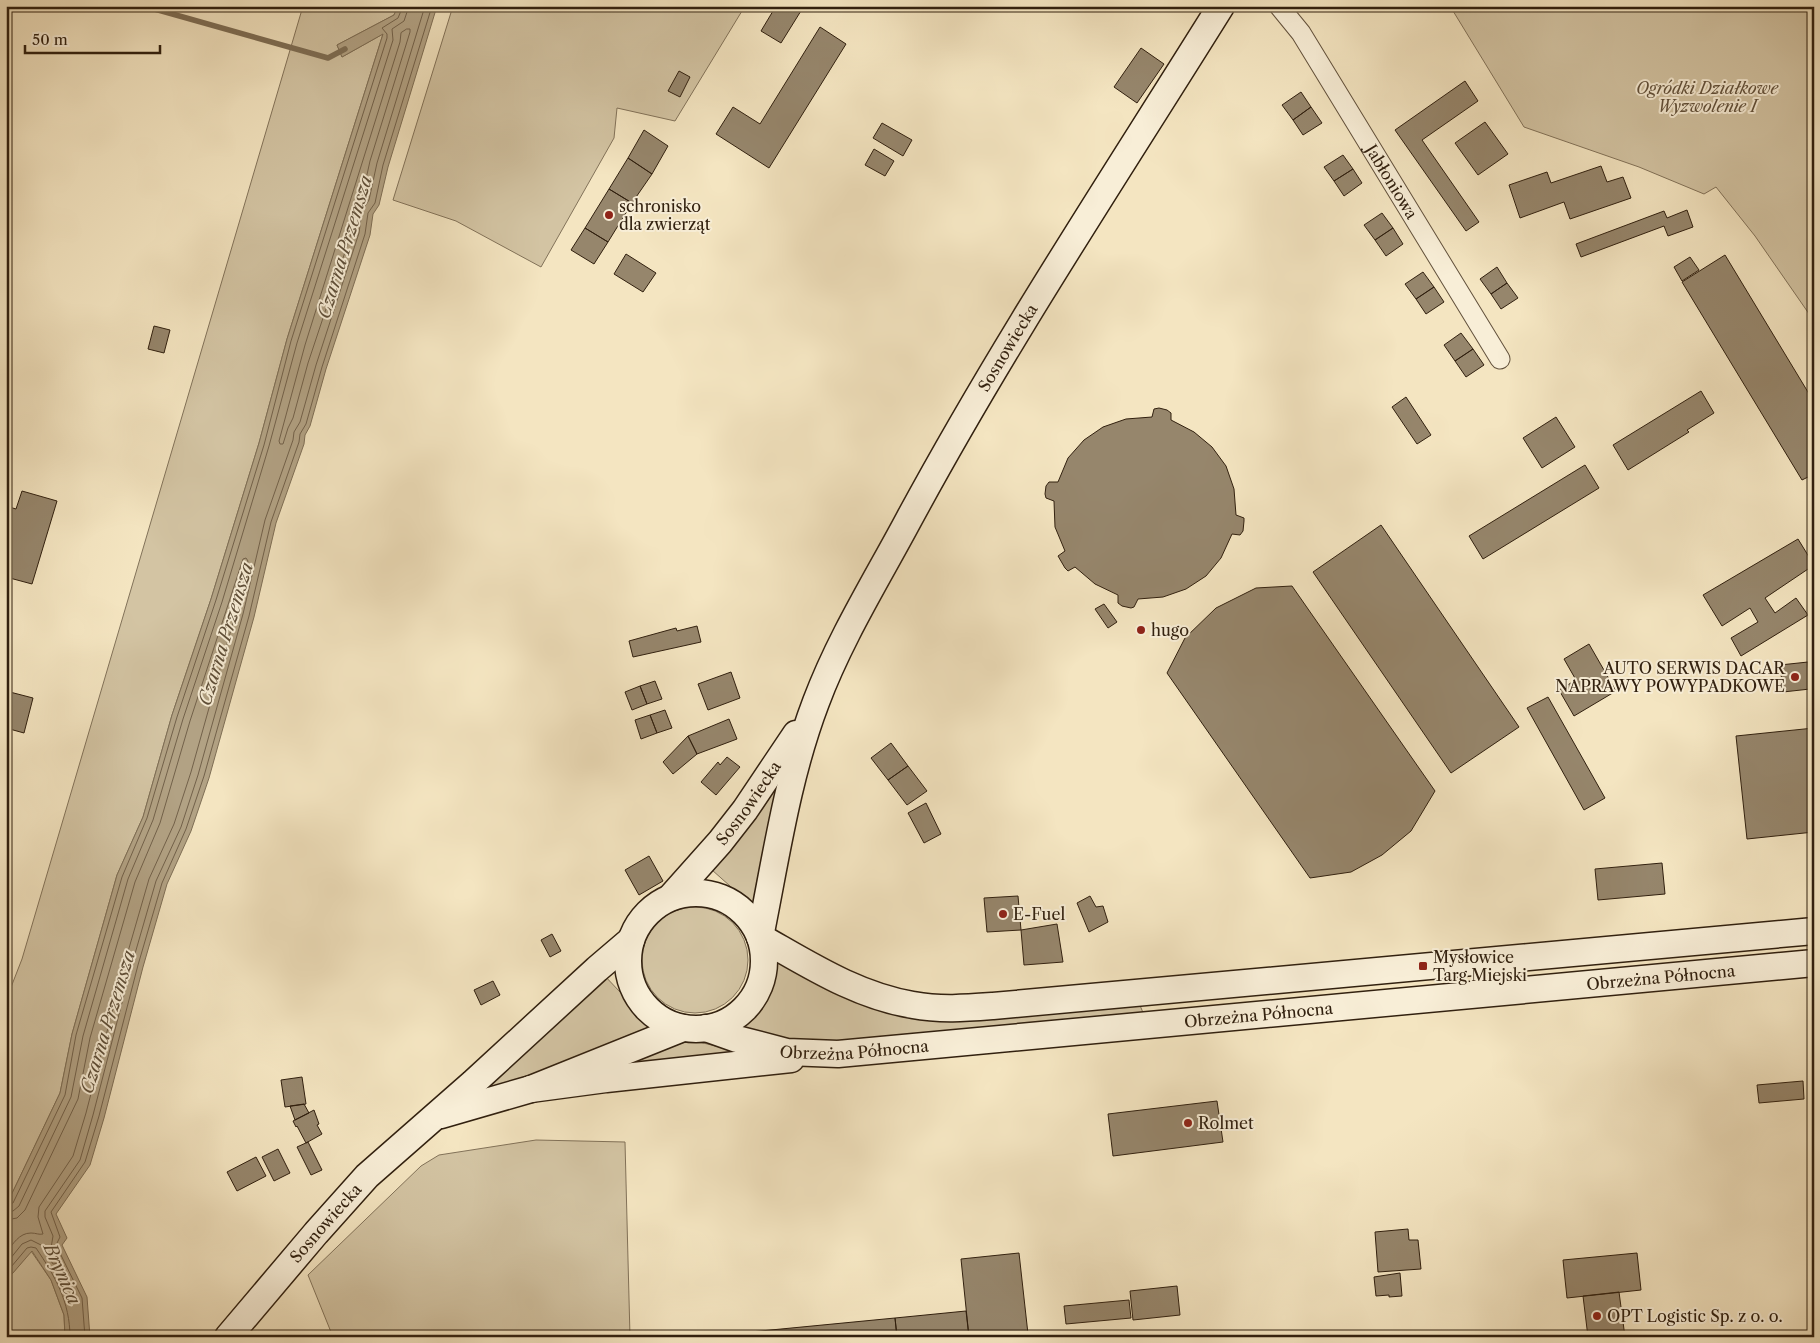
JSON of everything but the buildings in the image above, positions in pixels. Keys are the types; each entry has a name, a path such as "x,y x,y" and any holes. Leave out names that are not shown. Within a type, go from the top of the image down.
{"street":[{"name":"Sosnowiecka","path":"760,937 788,790 816,702 845,638 924,492 1002,355 1222,6"},
{"name":"Jabłoniowa","path":"1279,6 1301,33 1500,359"},
{"name":"Sosnowiecka","path":"671,897 746,810 816,702"},
{"name":"Sosnowiecka","path":"433,1117 531,1089 694,1028 734,1017 750,1002 761,982 764,959 760,937 751,922 739,908 724,899 706,894 689,893 671,897 655,906 642,919 631,940 627,959 630,978 637,996 649,1011 665,1021 694,1028"},
{"name":"Obrzeżna Północna","path":"760,937 829,976 862,991 912,1005 940,1008 993,1006 1814,931"},
{"name":"Sosnowiecka","path":"228,1337 316,1233 368,1176 631,940"},
{"name":"Obrzeżna Północna","path":"694,1028 787,1052 838,1054 1814,963"},
{"path":"1294,978 1297,1011"},
{"path":"531,1089 838,1054"}],"green space":[{"path":"303,6 398,6 394,15 337,45 342,57 383,34 287,339 259,443 211,599 172,715 143,817 117,875 72,1034 60,1093 6,1206 6,1000 22,959"},
{"path":"453,6 745,6 675,121 617,108 614,138 541,267 456,221 393,200"},
{"name":"Ogródki Działkowe Wyzwolenie I","path":"1450,6 1814,6 1814,321 1755,236 1716,187 1704,194 1639,167 1524,127"},
{"path":"773,790 776,794 757,910 712,870"},
{"path":"695,907 715,911 733,922 744,940 748,960 744,980 733,998 715,1009 695,1013 675,1009 657,998 646,980 642,960 646,940 657,922 675,911"},
{"path":"777,962 818,985 864,1003 1139,1003 1144,1015 820,1044 776,1039 737,1028 763,999 774,963"},
{"path":"602,973 658,1032 476,1097"},
{"path":"691,1040 748,1054 628,1070 625,1063"},
{"path":"536,1140 625,1142 630,1337 333,1337 308,1275 421,1166 439,1155"},
{"path":"31,1251 51,1280 64,1315 65,1337 6,1337 6,1281"}],"water":[{"path":"398,6 437,6 388,167 379,205 373,214 370,235 326,369 310,426 305,435 304,444 276,523 254,617 209,778 191,831 167,884 90,1165 56,1214 67,1238 62,1245 87,1297 90,1337 65,1337 64,1315 51,1280 32,1251 6,1281 6,1206 60,1093 72,1034 117,875 143,817 172,715 211,599 259,443 287,339 383,34 342,57 337,45 394,15"}],"waterway":[{"path":"144,6 328,58 345,49"}],"place":[{"name":"schronisko dla zwierząt","path":"609,215"},
{"name":"hugo","path":"1141,630"},
{"name":"AUTO SERWIS DACAR NAPRAWY POWYPADKOWE","path":"1795,677"},
{"name":"E-Fuel","path":"1003,914"},
{"name":"Mysłowice Targ Miejski","path":"1423,966"},
{"name":"Rolmet","path":"1188,1123"},
{"name":"OPT Logistic Sp. z o. o.","path":"1597,1316"}],"water label":[{"name":"Czarna Przemsza","path":"345,247"},
{"name":"Czarna Przemsza","path":"226,634"},
{"name":"Czarna Przemsza","path":"108,1022"},
{"name":"Brynica","path":"62,1274"}]}
